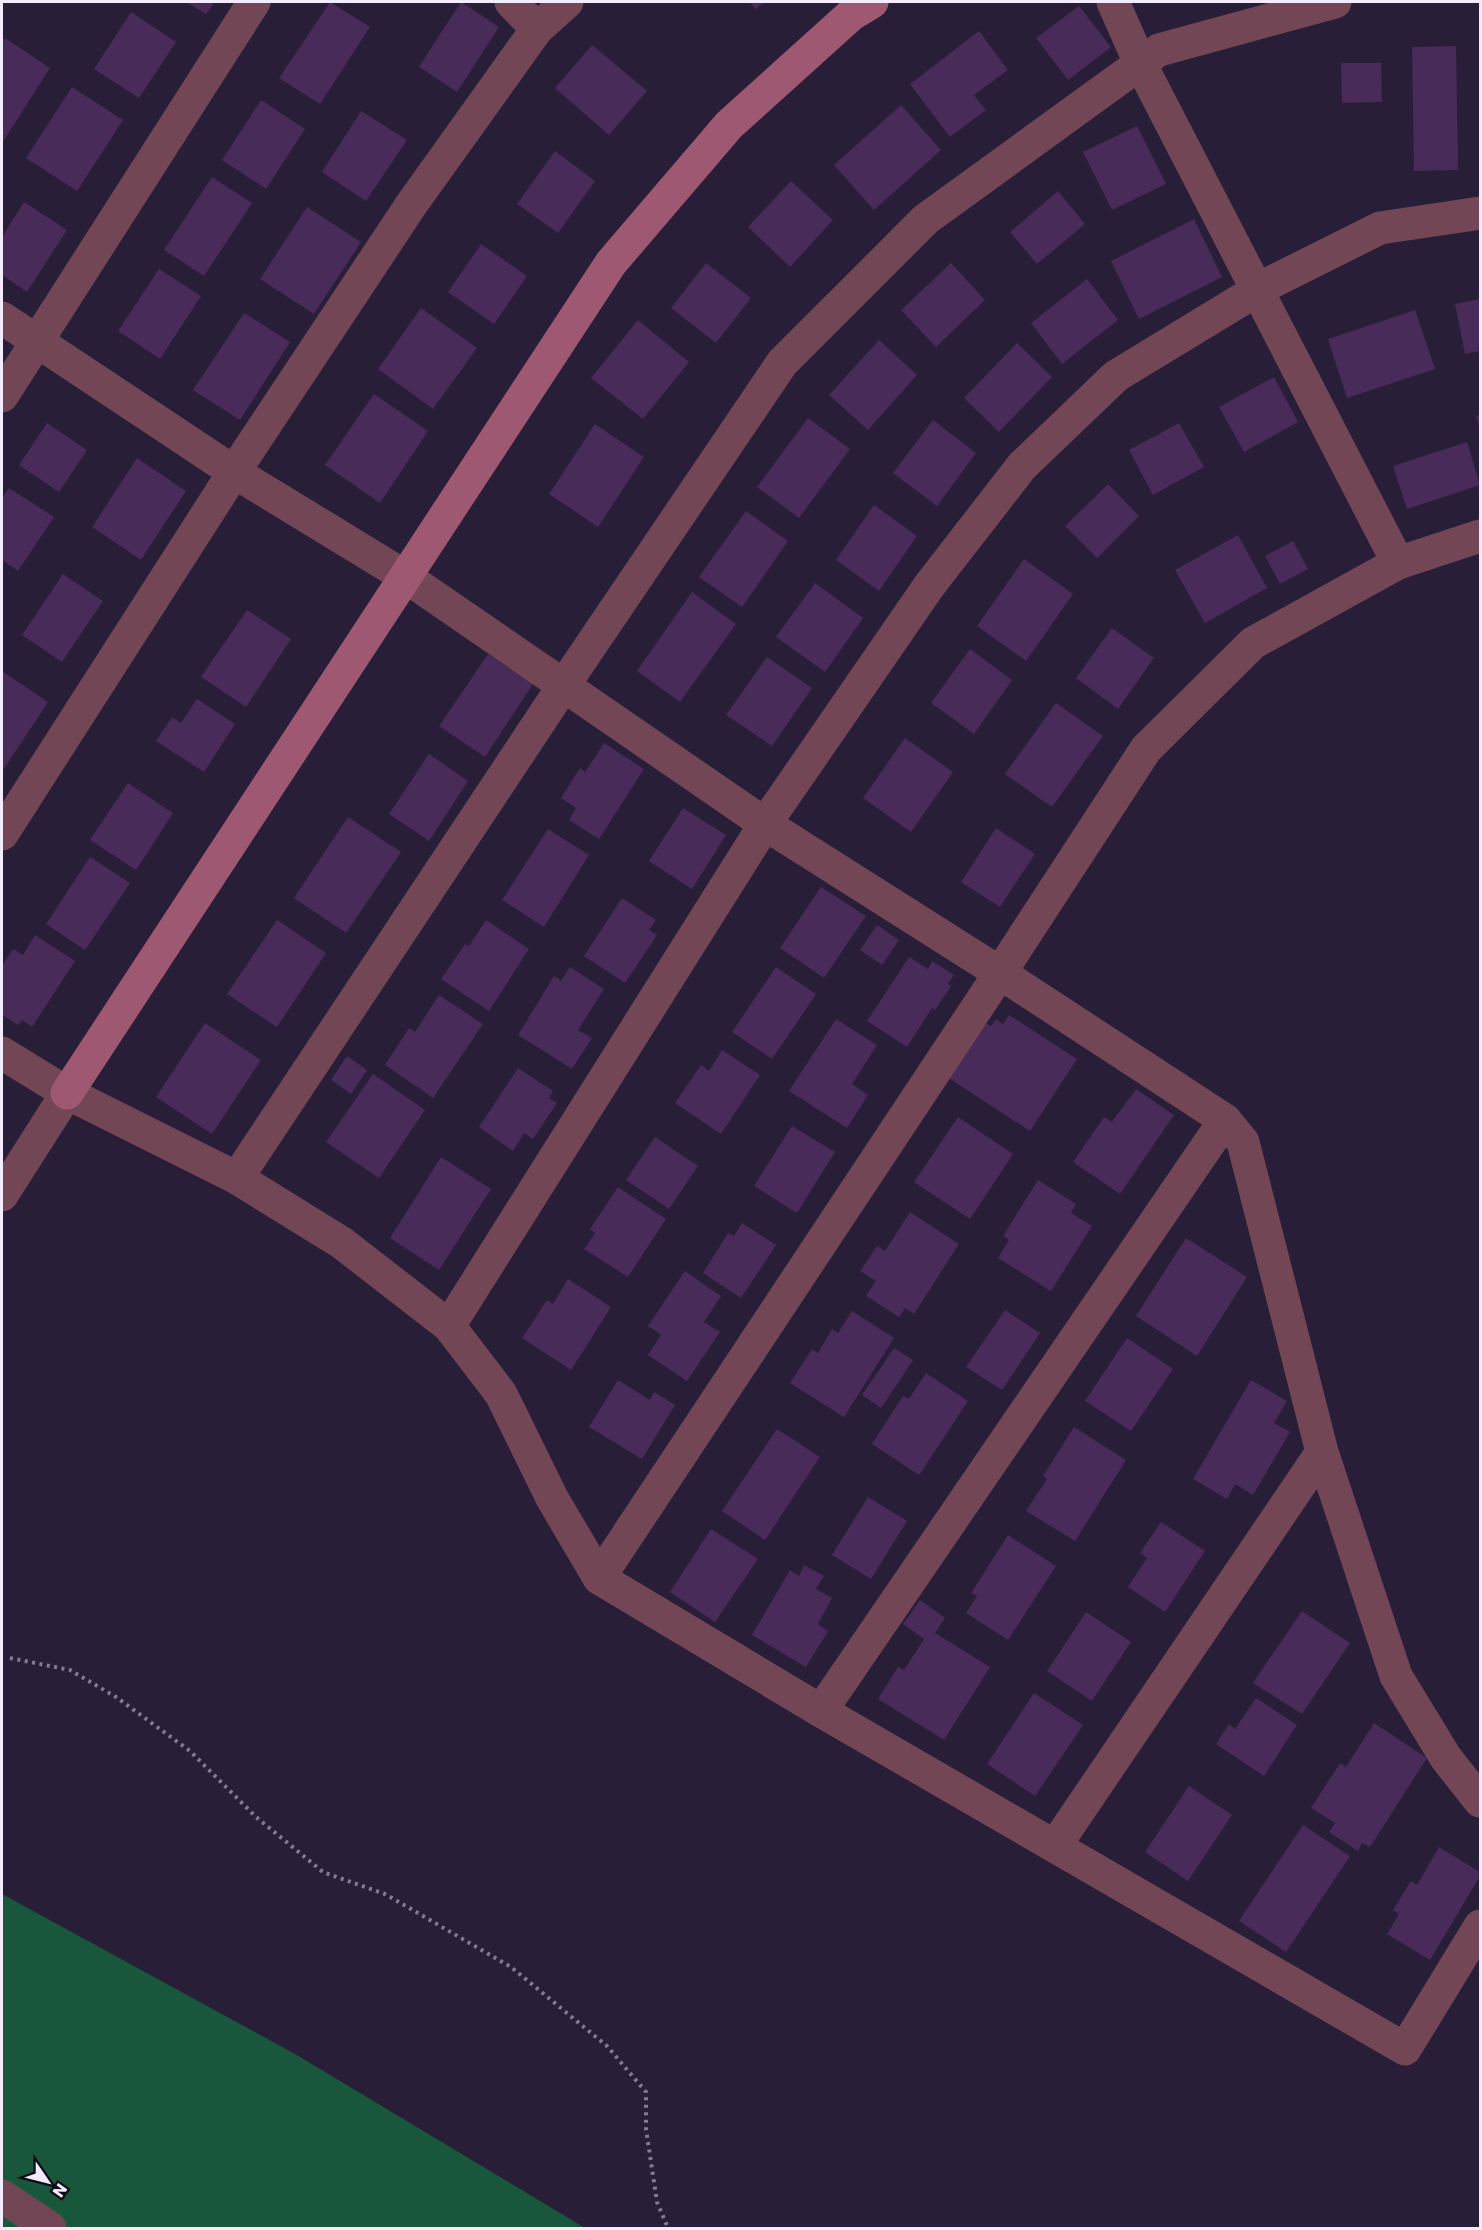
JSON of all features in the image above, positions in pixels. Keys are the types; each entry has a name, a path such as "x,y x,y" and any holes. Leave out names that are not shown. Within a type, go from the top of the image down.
{"street":[{"path":"2,396 254,2"},
{"path":"511,2 537,29"},
{"path":"2,834 234,472 411,206 537,29 567,2"},
{"path":"2,1195 611,263 729,125 852,14 872,2"},
{"path":"1113,2 1140,63 1398,563"},
{"path":"237,1178 564,685 782,363 926,219 1159,50 1335,2"},
{"path":"448,1326 765,824 929,586 1022,466 1116,376 1257,290 1380,228 1480,213"},
{"path":"2,318 234,472 406,577 765,824 1226,1120 1243,1142 1322,1452 1396,1676 1446,1758 1480,1802"},
{"path":"599,1578 1146,749 1253,643 1398,563 1480,536"},
{"path":"2,1053 67,1093 237,1178 342,1243 448,1326 501,1394 552,1498 599,1578 821,1711 1405,2049 1480,1926"},
{"path":"821,1711 1226,1120"},
{"path":"1055,1846 1322,1452"},
{"path":"2,2196 51,2229"}],"path":[{"path":"10,1658 70,1670 116,1697 190,1751 256,1817 323,1872 385,1894 511,1967 607,2046 646,2092 646,2129 657,2202 668,2229"}],"green space":[{"path":"2,1894 295,2054 585,2228 2,2228"}],"building":[{"path":"186,2 215,2 206,14"},
{"path":"330,2 370,27 320,104 279,78"},
{"path":"461,2 499,27 457,92 419,67"},
{"path":"750,2 765,2 755,9"},
{"path":"1079,6 1111,47 1068,80 1036,38"},
{"path":"131,12 176,42 139,98 94,69"},
{"path":"979,31 1008,70 974,95 986,110 950,137 910,84"},
{"path":"5,38 50,68 2,143 2,44"},
{"path":"592,45 647,91 609,135 555,88"},
{"path":"1456,46 1458,170 1414,171 1412,47"},
{"path":"1341,63 1381,63 1382,102 1342,103"},
{"path":"72,87 123,120 77,191 26,158"},
{"path":"261,100 305,129 266,189 222,160"},
{"path":"901,105 941,150 874,210 834,165"},
{"path":"361,111 407,140 366,201 322,172"},
{"path":"1137,126 1166,184 1112,210 1083,152"},
{"path":"555,151 595,181 558,233 517,204"},
{"path":"212,177 252,203 204,276 164,250"},
{"path":"791,181 833,220 790,267 748,227"},
{"path":"1058,191 1085,224 1037,264 1010,232"},
{"path":"24,202 67,230 27,292 2,275 2,237"},
{"path":"307,207 361,242 314,314 260,279"},
{"path":"1194,219 1222,277 1139,319 1111,261"},
{"path":"481,244 527,276 494,324 448,292"},
{"path":"706,263 751,298 716,343 671,308"},
{"path":"951,263 985,300 936,347 901,310"},
{"path":"159,269 201,296 160,359 118,331"},
{"path":"1087,279 1118,320 1062,364 1031,323"},
{"path":"1480,299 1480,351 1465,354 1455,304"},
{"path":"421,308 477,348 433,409 378,369"},
{"path":"1415,310 1435,369 1347,398 1328,339"},
{"path":"244,313 290,342 240,420 193,390"},
{"path":"638,320 689,362 643,419 591,378"},
{"path":"879,340 917,375 868,430 829,395"},
{"path":"1017,343 1052,377 999,432 964,398"},
{"path":"1274,377 1298,422 1244,452 1219,407"},
{"path":"374,394 428,431 380,503 325,465"},
{"path":"1480,415 1480,429 1476,416"},
{"path":"808,418 850,449 799,518 757,487"},
{"path":"933,420 976,453 937,506 893,473"},
{"path":"47,423 87,450 59,492 19,465"},
{"path":"1179,423 1204,467 1153,495 1129,450"},
{"path":"595,424 644,457 598,527 549,494"},
{"path":"1467,442 1480,485 1407,509 1393,466"},
{"path":"137,458 186,491 141,560 92,527"},
{"path":"1108,484 1139,516 1097,558 1065,526"},
{"path":"9,488 54,517 18,571 2,560 2,498"},
{"path":"874,505 917,536 879,591 836,560"},
{"path":"746,511 788,541 742,607 699,577"},
{"path":"1238,535 1267,588 1205,623 1175,570"},
{"path":"1293,541 1308,569 1280,584 1265,556"},
{"path":"1024,559 1073,594 1026,661 977,626"},
{"path":"63,574 103,601 62,662 22,635"},
{"path":"815,583 863,618 825,672 776,637"},
{"path":"692,592 736,624 680,702 637,671"},
{"path":"247,610 291,639 246,707 201,677"},
{"path":"1112,628 1154,658 1118,709 1076,678"},
{"path":"970,649 1012,680 974,734 931,703"},
{"path":"488,654 533,684 485,757 439,726"},
{"path":"767,657 812,688 772,746 726,715"},
{"path":"2,671 48,702 2,772"},
{"path":"197,699 235,724 204,772 156,741 172,717 181,723"},
{"path":"1056,703 1103,736 1052,807 1005,774"},
{"path":"905,738 953,772 911,832 863,798"},
{"path":"604,743 644,769 599,839 569,820 576,808 561,798 580,768 585,772"},
{"path":"429,754 468,781 429,841 389,814"},
{"path":"128,783 173,813 136,870 90,840"},
{"path":"683,808 726,835 692,889 649,861"},
{"path":"348,817 401,852 346,933 294,898"},
{"path":"996,828 1035,854 1000,907 961,882"},
{"path":"548,829 589,855 544,927 502,900"},
{"path":"90,857 130,883 85,950 46,924"},
{"path":"821,887 866,916 824,978 780,948"},
{"path":"622,898 656,920 649,930 657,935 625,983 584,956"},
{"path":"277,920 326,953 277,1027 227,994"},
{"path":"486,920 529,949 489,1011 441,979 465,944 469,946"},
{"path":"877,925 899,940 882,965 860,950"},
{"path":"35,935 75,961 32,1027 22,1020 18,1025 2,1015 2,966 13,949 23,955"},
{"path":"909,957 928,969 932,961 954,975 948,984 951,986 935,1010 932,1008 907,1047 867,1021"},
{"path":"570,967 604,989 578,1030 592,1038 572,1069 518,1035 554,976 561,981"},
{"path":"776,967 816,994 772,1059 732,1032"},
{"path":"439,995 483,1024 433,1098 385,1065 409,1028 415,1032"},
{"path":"1009,1015 1077,1059 1030,1131 947,1077 984,1022 991,1026 996,1019 1003,1024"},
{"path":"836,1019 877,1045 852,1084 868,1095 847,1128 789,1091"},
{"path":"205,1023 261,1060 212,1134 156,1097"},
{"path":"722,1050 760,1075 721,1134 675,1103 701,1065 709,1071"},
{"path":"347,1056 367,1070 351,1094 331,1080"},
{"path":"518,1068 553,1091 549,1098 557,1103 533,1139 524,1133 513,1151 479,1127"},
{"path":"373,1074 425,1110 379,1178 326,1142"},
{"path":"1136,1089 1174,1115 1120,1194 1073,1162 1104,1117 1112,1122"},
{"path":"958,1117 1013,1154 970,1219 914,1182"},
{"path":"792,1126 835,1152 797,1213 754,1186"},
{"path":"655,1137 698,1166 669,1209 626,1180"},
{"path":"441,1157 491,1189 439,1270 390,1238"},
{"path":"1038,1180 1076,1204 1071,1213 1092,1226 1051,1291 998,1258 1009,1240 1003,1236"},
{"path":"618,1187 666,1219 628,1277 584,1249 595,1233 590,1229"},
{"path":"910,1212 959,1244 914,1314 905,1308 899,1317 866,1296 876,1281 860,1271 877,1246 885,1251"},
{"path":"742,1223 776,1245 741,1298 703,1273 728,1233 734,1236"},
{"path":"1186,1238 1247,1277 1197,1356 1136,1316"},
{"path":"685,1271 721,1296 704,1322 720,1332 687,1381 648,1355 661,1335 648,1326"},
{"path":"568,1279 611,1307 571,1370 522,1338 547,1300 553,1304"},
{"path":"1005,1310 1040,1333 1002,1390 966,1367"},
{"path":"852,1311 894,1338 844,1417 790,1383 812,1349 818,1353 832,1329 838,1333"},
{"path":"1127,1338 1173,1369 1131,1431 1085,1401"},
{"path":"894,1348 913,1360 881,1408 862,1395"},
{"path":"926,1373 968,1401 919,1475 872,1444 903,1396 909,1399"},
{"path":"618,1380 650,1400 654,1392 675,1405 642,1459 589,1427"},
{"path":"1251,1380 1287,1401 1274,1423 1290,1432 1253,1495 1235,1484 1227,1499 1193,1479"},
{"path":"1074,1427 1126,1460 1075,1541 1026,1511 1047,1479 1043,1476"},
{"path":"777,1429 820,1457 765,1540 722,1511"},
{"path":"868,1497 907,1521 871,1579 832,1555"},
{"path":"1161,1522 1205,1551 1165,1612 1128,1587 1147,1558 1140,1553"},
{"path":"711,1529 758,1559 715,1622 670,1592"},
{"path":"1008,1535 1056,1566 1008,1640 966,1613 977,1596 971,1593"},
{"path":"804,1565 824,1576 816,1589 832,1598 818,1624 828,1631 806,1667 752,1635 790,1570 799,1576"},
{"path":"920,1600 945,1618 935,1633 990,1667 944,1740 878,1699 898,1667 904,1670 924,1639 903,1624"},
{"path":"1302,1611 1350,1643 1302,1714 1253,1683"},
{"path":"1086,1612 1131,1642 1092,1701 1047,1671"},
{"path":"1034,1693 1083,1725 1035,1796 987,1764"},
{"path":"1256,1698 1297,1725 1264,1776 1216,1744 1229,1724 1235,1729"},
{"path":"1374,1723 1427,1758 1370,1847 1362,1843 1358,1851 1329,1832 1335,1823 1311,1808 1340,1763 1346,1767"},
{"path":"1189,1786 1232,1815 1188,1881 1145,1852"},
{"path":"1303,1825 1350,1856 1286,1952 1239,1921"},
{"path":"1439,1847 1480,1872 1480,1876 1430,1960 1387,1934 1399,1914 1393,1910 1411,1881 1417,1885"}]}
